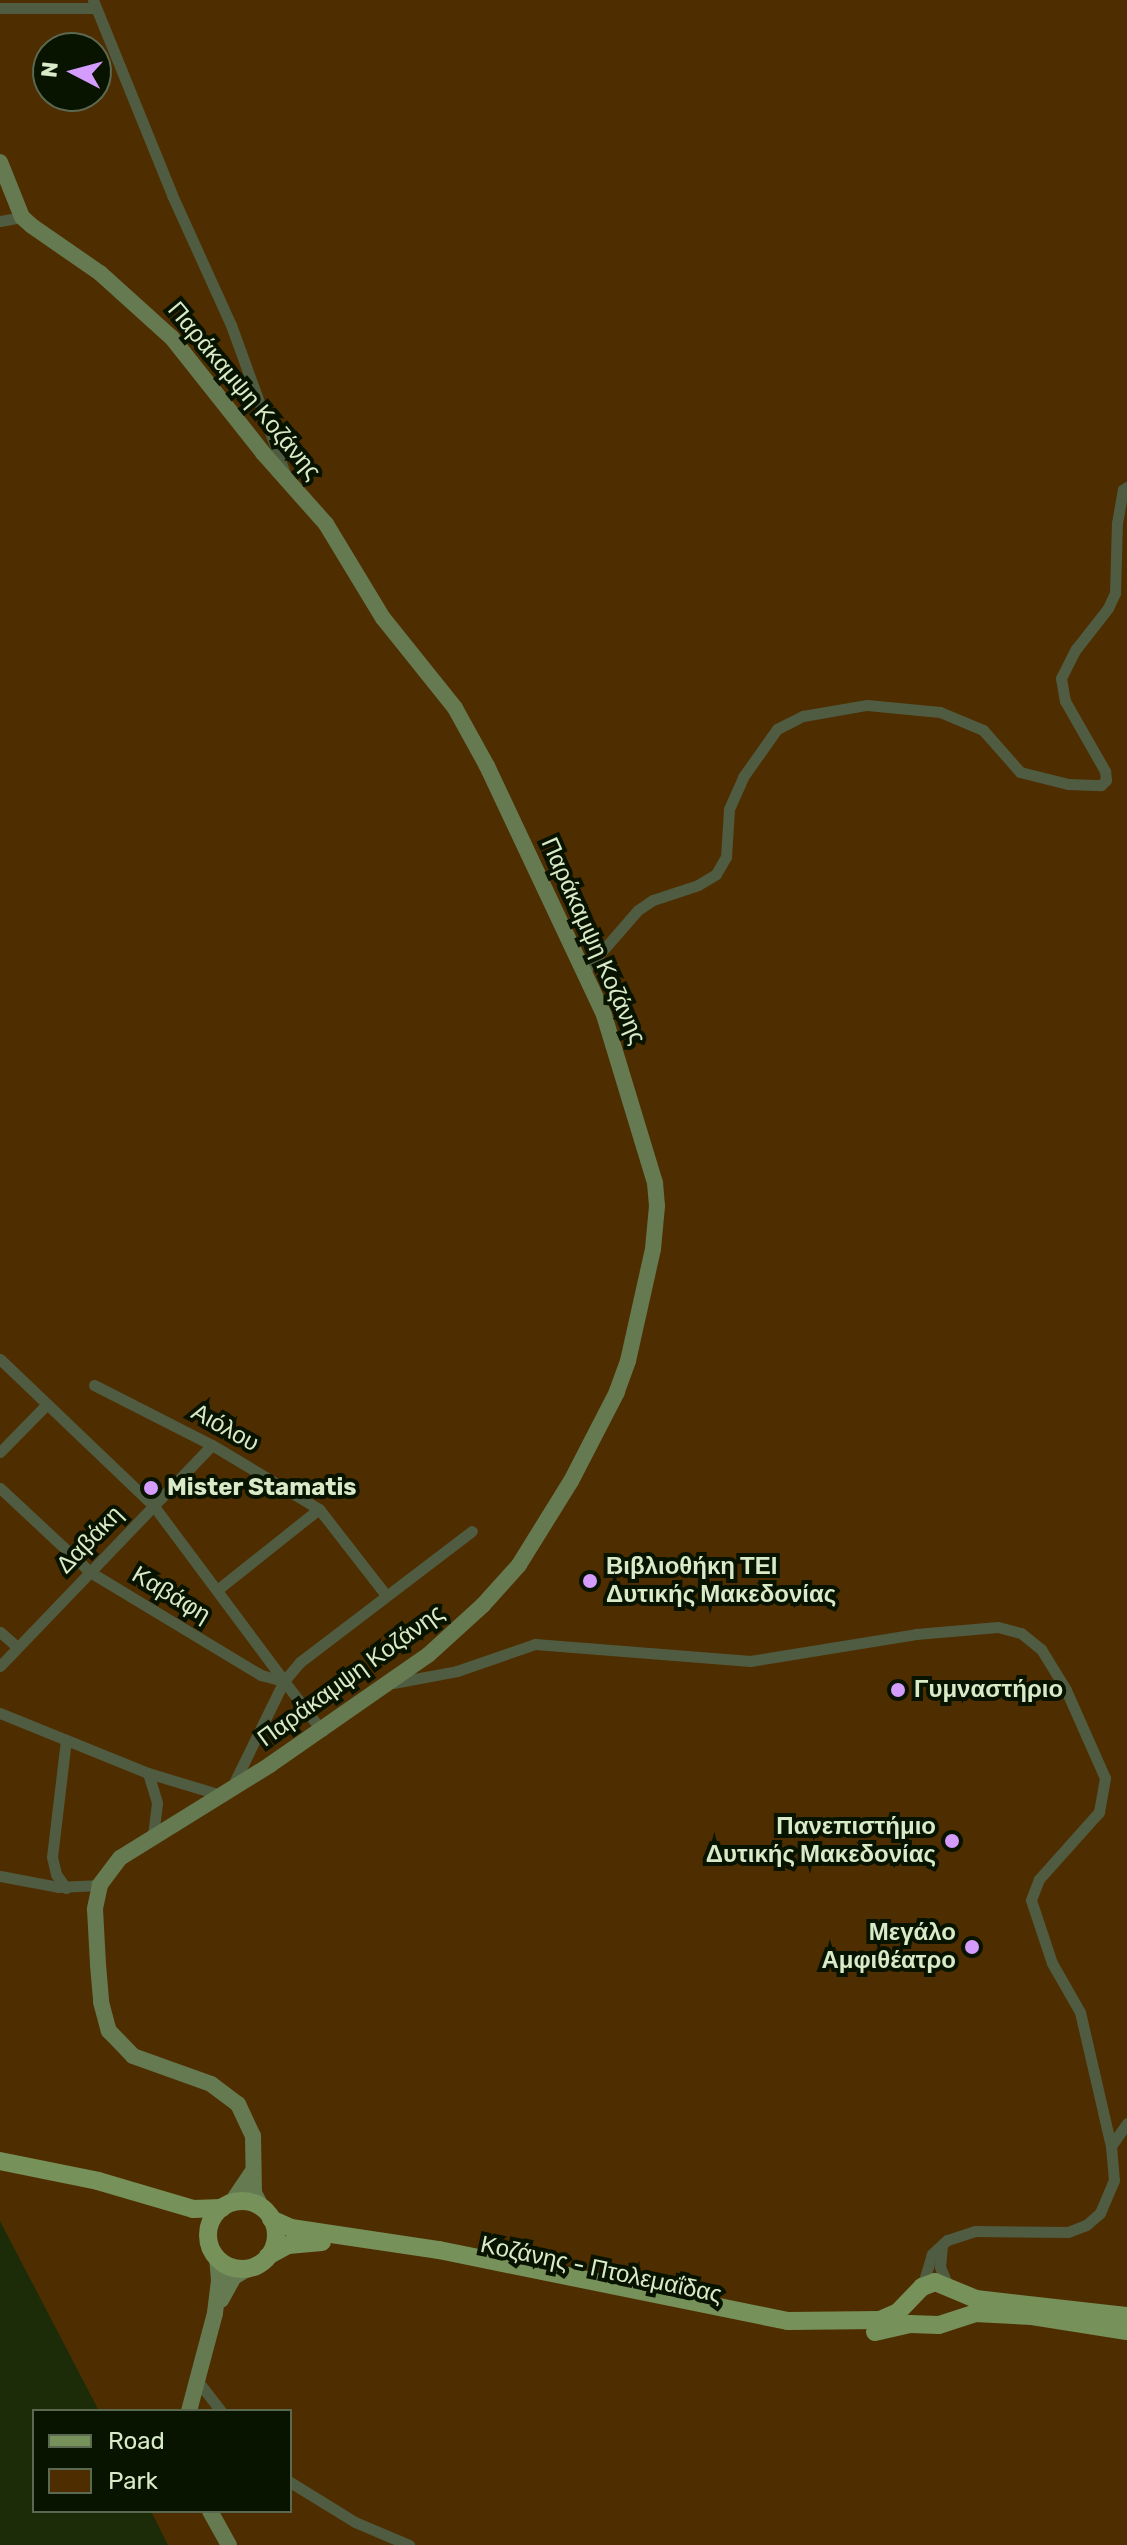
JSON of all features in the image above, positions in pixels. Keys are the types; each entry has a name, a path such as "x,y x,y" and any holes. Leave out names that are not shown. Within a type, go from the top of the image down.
{"main road":[{"name":"Παράκαμψη Κοζάνης","path":"0,162 22,217 100,273 172,338 326,524 383,618 455,708 487,766 604,1015 626,1077 655,1183 655,1240 628,1361 599,1430 541,1535 519,1565 460,1627 390,1683 226,1794 120,1858 100,1885"},
{"path":"100,1885 95,1909 98,1965 101,2002 109,2031 133,2056 211,2084 238,2104 253,2136 254,2193 267,2213 275,2238 268,2256 234,2277 215,2313"},
{"path":"0,2161 61,2176 175,2212 194,2223 213,2250 231,2267 249,2268"},
{"path":"189,2409 215,2313 219,2280 210,2223 252,2172"},
{"path":"61,2176 98,2181 193,2209 248,2202 267,2213"},
{"name":"Κοζάνης - Πτολεμαΐδας","path":"267,2213 291,2228 492,2260 788,2321 880,2320 904,2308 919,2291"},
{"name":"Κοζάνης - Πτολεμαΐδας","path":"268,2256 298,2242 353,2246 481,2269 778,2331 859,2334 927,2324"},
{"path":"1127,2316 976,2299 935,2282 919,2291 916,2312 927,2324 939,2325 975,2313 1015,2315 1127,2331"},
{"path":"950,2288 957,2306 950,2320"},
{"path":"211,2513 229,2545"}],"street":[{"path":"0,8 93,4 231,325 287,479"},
{"path":"0,221 22,217"},
{"path":"583,973 638,910 653,900 698,885 716,874 726,857 729,809 743,777 777,729 803,716 867,705 940,712 983,730 1014,767 1028,776 1093,787 1106,780 1100,762 1065,701 1061,678 1115,593 1117,523 1123,490 1127,487"},
{"path":"0,1359 153,1505 322,1731"},
{"name":"Αιόλου","path":"94,1385 212,1445 319,1509 386,1595"},
{"path":"0,1452 46,1405"},
{"name":"Δαβάκη","path":"0,1666 212,1445"},
{"name":"Καβάφη","path":"0,1488 90,1572 261,1675 284,1681"},
{"path":"217,1590 319,1509"},
{"path":"0,1713 148,1773 226,1794 284,1681 300,1662 472,1531"},
{"path":"390,1683 457,1671 535,1644 750,1661 916,1634 998,1627 1021,1633 1041,1649 1066,1690 1105,1778 1103,1805 1099,1812 1039,1879 1031,1900 1052,1963 1080,2012 1111,2146 1111,2192 1100,2213 1086,2225 1059,2233 975,2231 961,2234 932,2254 919,2291"},
{"path":"0,1632 17,1647"},
{"path":"66,1740 52,1857 56,1874 66,1888"},
{"path":"148,1773 157,1803 153,1837"},
{"path":"0,1876 66,1888 100,1885"},
{"path":"1111,2146 1127,2123"},
{"path":"942,2245 940,2267 950,2288"},
{"path":"195,2379 219,2409"},
{"path":"292,2483 355,2522 409,2545"}],"green space":[{"path":"0,0 1127,0 1127,2545 168,2545 152,2513 292,2513 292,2409 98,2409 0,2221"}],"place":[{"name":"Mister Stamatis","path":"151,1488"},
{"name":"Βιβλιοθήκη ΤΕΙ Δυτικής Μακεδονίας","path":"590,1581"},
{"name":"Γυμναστήριο","path":"898,1690"},
{"name":"Πανεπιστήμιο Δυτικής Μακεδονίας","path":"952,1841"},
{"name":"Μεγάλο Αμφιθέατρο","path":"972,1947"}]}
